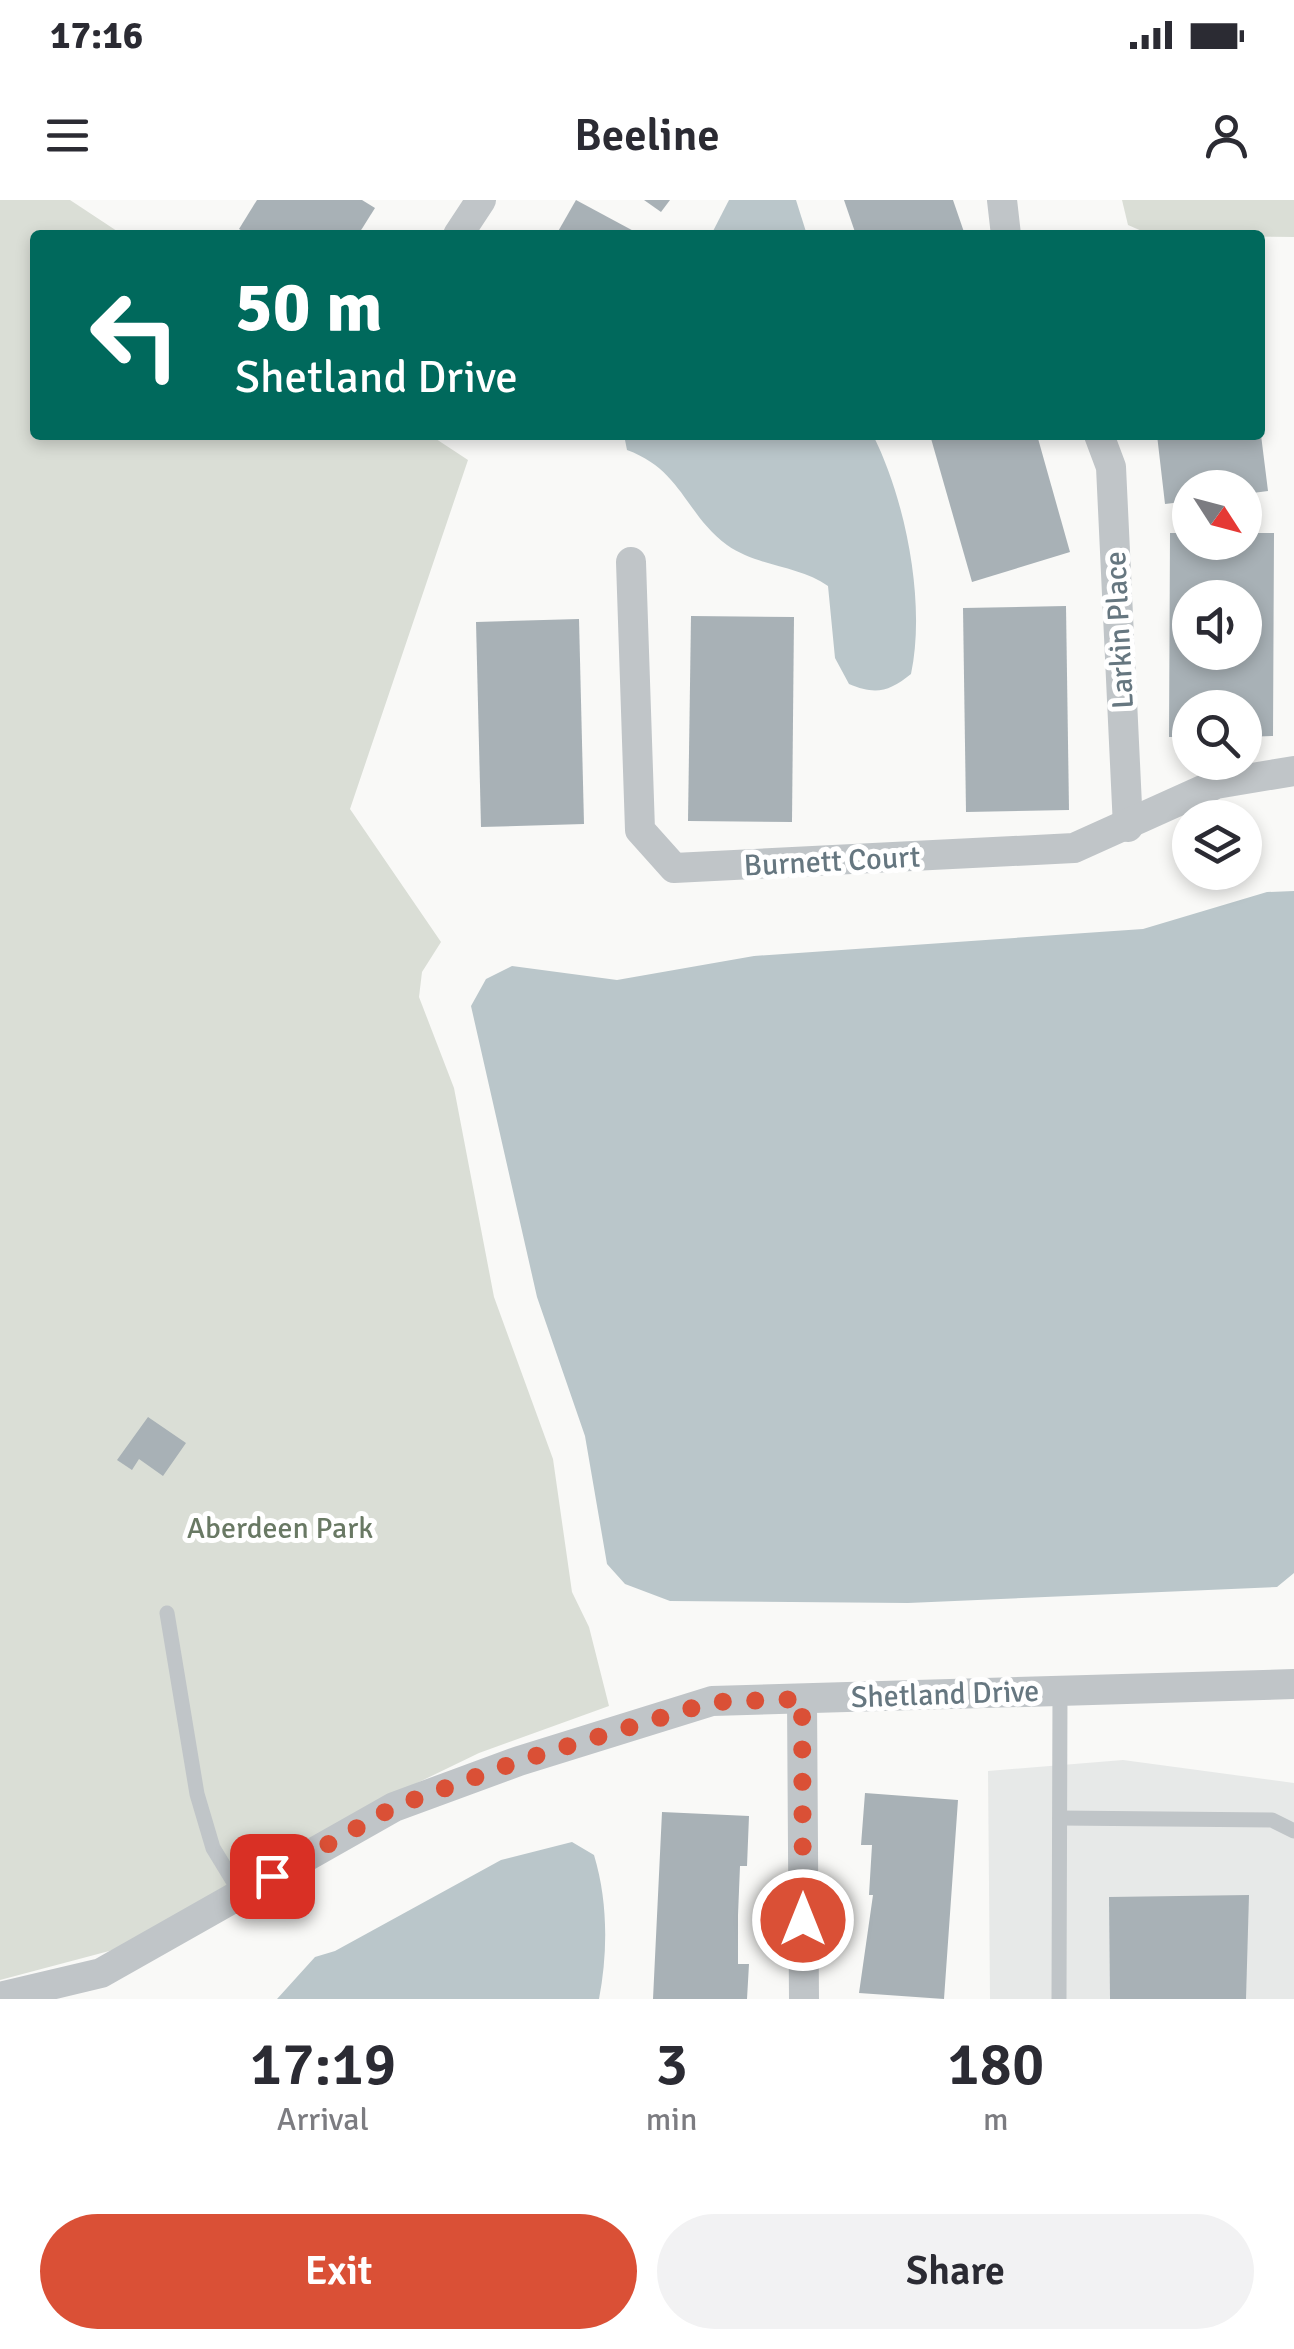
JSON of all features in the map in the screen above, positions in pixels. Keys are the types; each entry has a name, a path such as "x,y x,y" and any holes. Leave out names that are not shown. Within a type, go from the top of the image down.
{"street":[{"path":"461,230 480,200"},
{"path":"1002,200 1005,230"},
{"name":"Larkin Place","path":"1102,440 1111,467 1128,827"},
{"name":"Burnett Court","path":"631,562 640,830 674,868 1074,848 1128,827 1216,784 1294,772"},
{"name":"Shetland Drive","path":"0,1997 73,1990 394,1807 519,1761 712,1702 1294,1684"},
{"path":"802,1699 804,1999"}],"lane":[{"path":"167,1613 197,1794 213,1848 242,1894"},
{"path":"1060,1691 1060,1999"},
{"path":"1060,1818 1272,1820 1294,1832"}],"shaded area":[{"path":"729,200 796,200 805,230 714,230"},
{"path":"625,440 875,440 895,490 910,553 916,616 911,674 882,690 849,684 835,658 828,586 727,545 660,469 627,450"},
{"path":"1294,891 1294,1573 1277,1587 908,1603 670,1601 625,1584 607,1564 585,1436 537,1297 471,1006 486,979 512,966 617,980 754,956 1143,929 1267,892"},
{"path":"1123,1760 1294,1783 1294,1999 990,1999 988,1771"},
{"path":"572,1842 594,1855 602,1890 605,1945 599,1999 277,1999 315,1957 335,1951 501,1860"}],"green space":[{"name":"Aberdeen Park","path":"0,200 70,200 115,230 30,230 30,440 438,440 468,460 350,809 441,942 422,972 419,997 454,1088 494,1297 553,1459 572,1592 589,1627 609,1706 479,1753 384,1799 113,1950 0,1980"},
{"path":"1122,200 1294,200 1294,237 1265,237 1265,230 1140,230 1128,225"}],"building":[{"path":"257,200 362,200 375,208 361,230 239,229"},
{"path":"576,200 632,230 559,230"},
{"path":"644,200 670,200 661,212"},
{"path":"844,200 953,200 963,230 854,230"},
{"path":"931,440 1038,440 1070,552 972,582"},
{"path":"1158,440 1262,440 1268,491 1262,492 1262,470 1172,470 1172,503 1165,504"},
{"path":"1170,533 1172,560 1262,560 1262,533 1274,533 1273,736 1262,736 1262,690 1172,690 1172,737"},
{"path":"1066,606 1069,810 966,812 963,608"},
{"path":"691,616 794,617 792,822 688,821"},
{"path":"579,619 584,824 481,827 476,622"},
{"path":"148,1417 186,1443 163,1476 139,1459 132,1470 117,1460"},
{"path":"865,1793 958,1800 944,1999 859,1993 873,1895 869,1895 872,1845 861,1845"},
{"path":"662,1812 749,1816 747,1866 740,1866 738,1915 738,1964 749,1964 747,1999 653,1999"},
{"path":"1249,1895 1246,1999 1110,1999 1109,1897"}],"route":[{"path":"272,1876 394,1807 519,1761 712,1702 802,1699 803,1920"}]}
